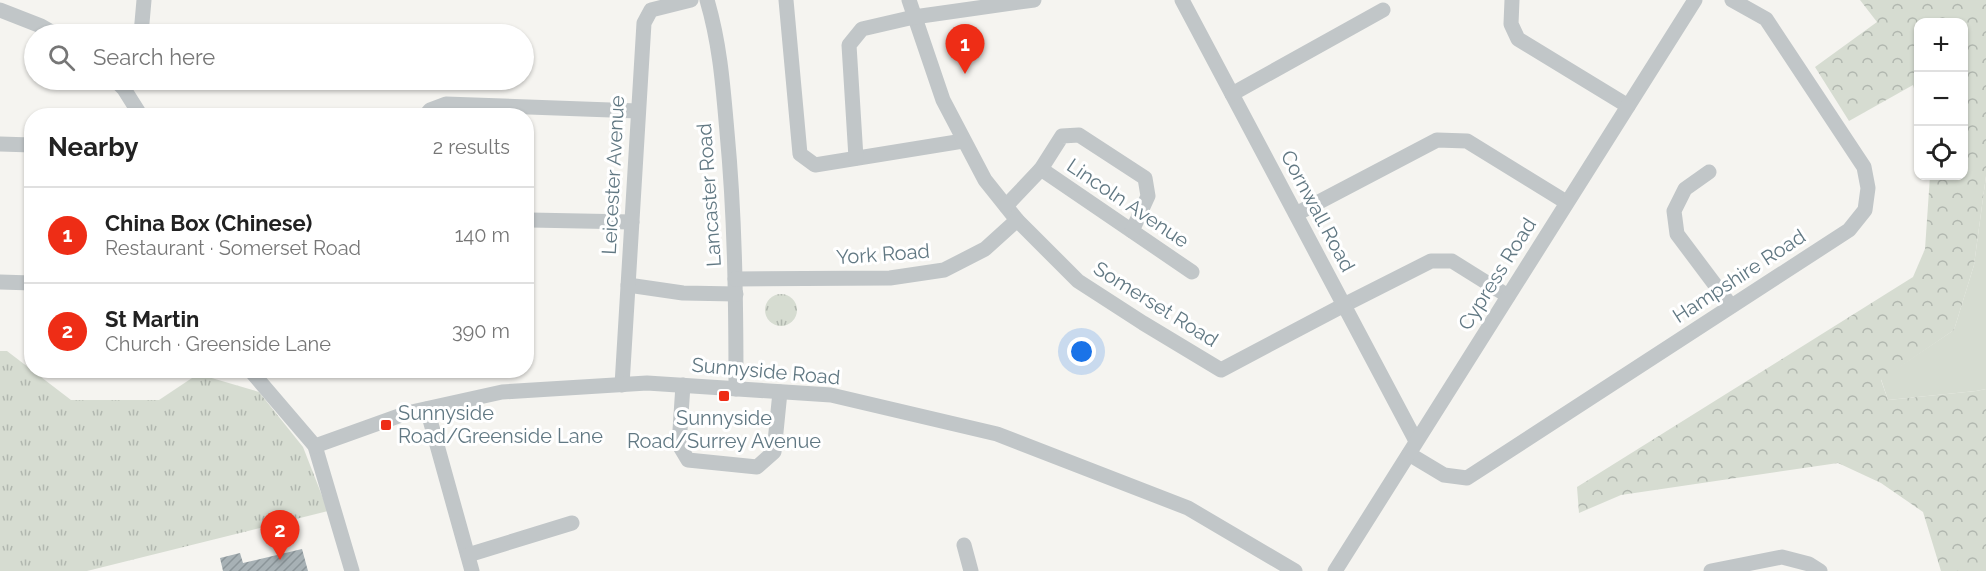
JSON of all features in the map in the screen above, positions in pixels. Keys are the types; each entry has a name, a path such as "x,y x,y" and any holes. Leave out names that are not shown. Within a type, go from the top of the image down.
{"street":[{"path":"142,24 144,0"},
{"name":"Leicester Avenue","path":"622,385 644,23 651,10 691,0"},
{"name":"Lancaster Road","path":"707,0 720,51 733,200 736,389"},
{"path":"786,0 800,154 815,165 963,141"},
{"name":"Somerset Road","path":"909,0 943,100 963,141 985,180 1017,220 1078,281 1221,370 1431,261 1452,261 1508,296"},
{"path":"856,158 849,45 862,30 914,17 1034,0"},
{"name":"Cornwall Road","path":"1182,0 1344,305 1413,447"},
{"path":"1512,0 1511,24 1518,39 1628,106"},
{"name":"Cypress Road","path":"1335,571 1695,0"},
{"name":"Hampshire Road","path":"1413,447 1444,475 1467,478 1848,230 1865,210 1868,188 1864,167 1766,19 1732,0"},
{"path":"0,10 35,24"},
{"path":"1232,94 1383,10"},
{"path":"127,90 137,108"},
{"path":"435,108 446,104 638,111"},
{"path":"1006,206 1041,170 1062,136 1079,135 1145,178 1148,196 1132,231"},
{"path":"1296,214 1437,140 1467,141 1566,202"},
{"path":"0,144 24,145"},
{"name":"Lincoln Avenue","path":"1041,170 1192,272"},
{"path":"1709,172 1684,189 1674,211 1677,234 1731,306"},
{"path":"534,220 632,222"},
{"name":"York Road","path":"628,285 683,293 736,287 890,278 944,270 985,249 1017,220"},
{"path":"0,282 24,283"},
{"path":"257,378 315,446 352,571"},
{"name":"Sunnyside Road","path":"315,446 408,413 502,392 647,383 831,395 997,434 1188,508 1275,566 1295,571"},
{"path":"683,386 679,445 688,460 757,467 774,452 780,392"},
{"path":"427,409 472,571"},
{"path":"468,555 572,523"},
{"path":"964,545 971,571"},
{"path":"1717,570 1782,557 1809,564 1820,571"}],"green space":[{"path":"1860,0 1986,0 1986,176 1974,265 1954,330 1881,380 1888,400 1986,389 1986,571 1941,571 1923,512 1881,483 1838,463 1621,495 1579,513 1577,487 1913,277 1925,249 1930,180 1968,180 1968,18 1914,18 1914,89 1913,85 1849,121 1815,67 1877,22"},
{"path":"1986,176 1986,389 1888,400 1881,379 1954,330 1974,265"},
{"path":"781,294 792,299 797,310 792,321 781,326 770,321 765,310 770,299"},
{"path":"0,351 7,351 24,364 24,378 42,378 71,400 159,400 192,378 212,378 259,392 303,447 328,511 87,571 0,571"}],"building":[{"path":"302,549 308,571 223,571 220,558 240,553 243,563"}],"place":[{"name":"China Box (Chinese)","path":"965,74"},
{"name":"Sunnyside Road/Surrey Avenue","path":"724,396"},
{"name":"Sunnyside Road/Greenside Lane","path":"386,425"},
{"name":"St Martin","path":"280,560"}]}
